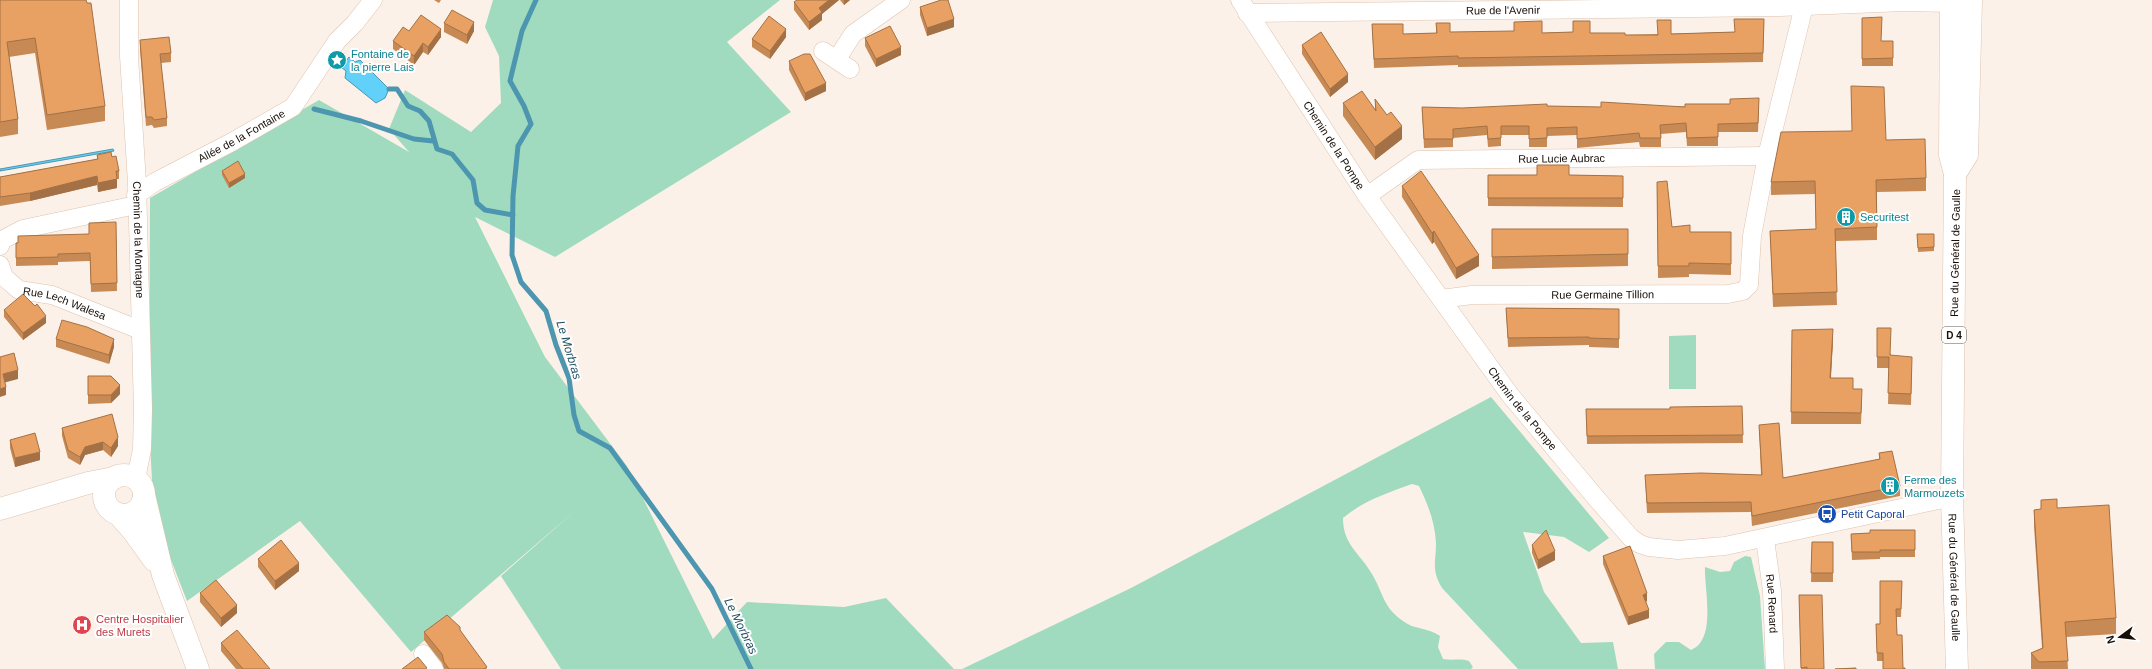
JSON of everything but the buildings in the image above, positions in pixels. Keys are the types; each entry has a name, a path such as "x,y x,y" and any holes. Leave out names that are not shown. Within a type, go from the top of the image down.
{"main road":[{"name":"Rue du Général de Gaulle","path":"1957,1 1967,155 1955,174 1952,497 1957,669"},
{"path":"0,509 88,483 125,475 140,487 163,575 198,669"},
{"path":"114,478 109,482 104,492 112,509 134,531 163,575"},
{"path":"25,502 86,498 112,509 130,514 136,511 143,501 140,487"}],"street":[{"name":"Chemin de la Montagne","path":"129,0 129,56 136,200 143,409 140,487"},
{"name":"Allée de la Fontaine","path":"136,200 155,182 232,142 293,106 337,41 355,23 373,0"},
{"path":"837,60 853,34 901,0"},
{"name":"Rue de l'Avenir","path":"1243,6 1804,6 1957,1"},
{"name":"Chemin de la Pompe","path":"1243,6 1367,196 1510,395 1631,538 1649,547 1678,550 1718,547 1765,539 1790,532 1952,497"},
{"name":"Rue Germaine Tillion","path":"1441,299 1492,295 1728,294 1743,291 1749,285 1752,236 1767,156 1804,6"},
{"name":"Rue Lucie Aubrac","path":"1367,196 1418,160 1767,156"},
{"path":"0,246 2,240 23,229 136,200"},
{"name":"Rue Lech Walesa","path":"0,265 4,277 20,290 52,295 140,330"},
{"name":"Rue Renard","path":"1765,539 1772,591 1775,669"},
{"path":"423,654 434,669"}],"green space":[{"path":"493,0 780,0 727,42 791,112 555,257 475,217 545,357 627,466 713,639 747,602 844,607 886,598 954,669 561,669 501,576 576,510 411,652 300,521 187,601 154,516 149,426 150,198 319,100 409,152 389,129 405,90 471,132 501,103 499,56 485,27"},
{"path":"1696,335 1696,389 1669,389 1669,336"},
{"path":"1491,397 1609,538 1589,552 1564,537 1523,532 1544,592 1581,643 1613,642 1618,669 1518,669 1442,588 1435,571 1436,543 1433,521 1419,486 1412,484 1376,498 1343,518 1346,535 1353,548 1372,574 1387,605 1391,610 1407,624 1431,631 1440,636 1438,647 1443,659 1469,661 1473,667 1471,669 962,669 1131,588"},
{"path":"1745,556 1751,557 1760,596 1765,669 1655,669 1654,654 1666,642 1679,642 1691,650 1699,644 1704,636 1707,625 1705,567 1720,572 1730,571 1734,562"}],"water":[{"path":"349,57 355,62 360,60 389,89 385,98 376,103 345,78 346,71 341,67"},
{"path":"113,149 114,151 0,171 0,169"}],"waterway":[{"name":"Le Morbras","path":"536,0 522,31 510,81 524,106 531,124 518,146 513,196 512,255 521,282 546,311 556,345 569,378 574,415 579,431 610,448 712,589 751,669"},
{"path":"389,89 397,89 408,106 420,111 429,121 437,149 452,154 473,180 477,203 485,210 513,215"},
{"path":"314,109 361,121 414,139 433,141"}],"place":[{"name":"Fontaine de la pierre Lais","path":"337,60"},
{"name":"Securitest","path":"1846,217"},
{"name":"Ferme des Marmouzets","path":"1890,486"},
{"name":"Petit Caporal","path":"1827,514"},
{"name":"Centre Hospitalier des Murets","path":"82,625"}]}
